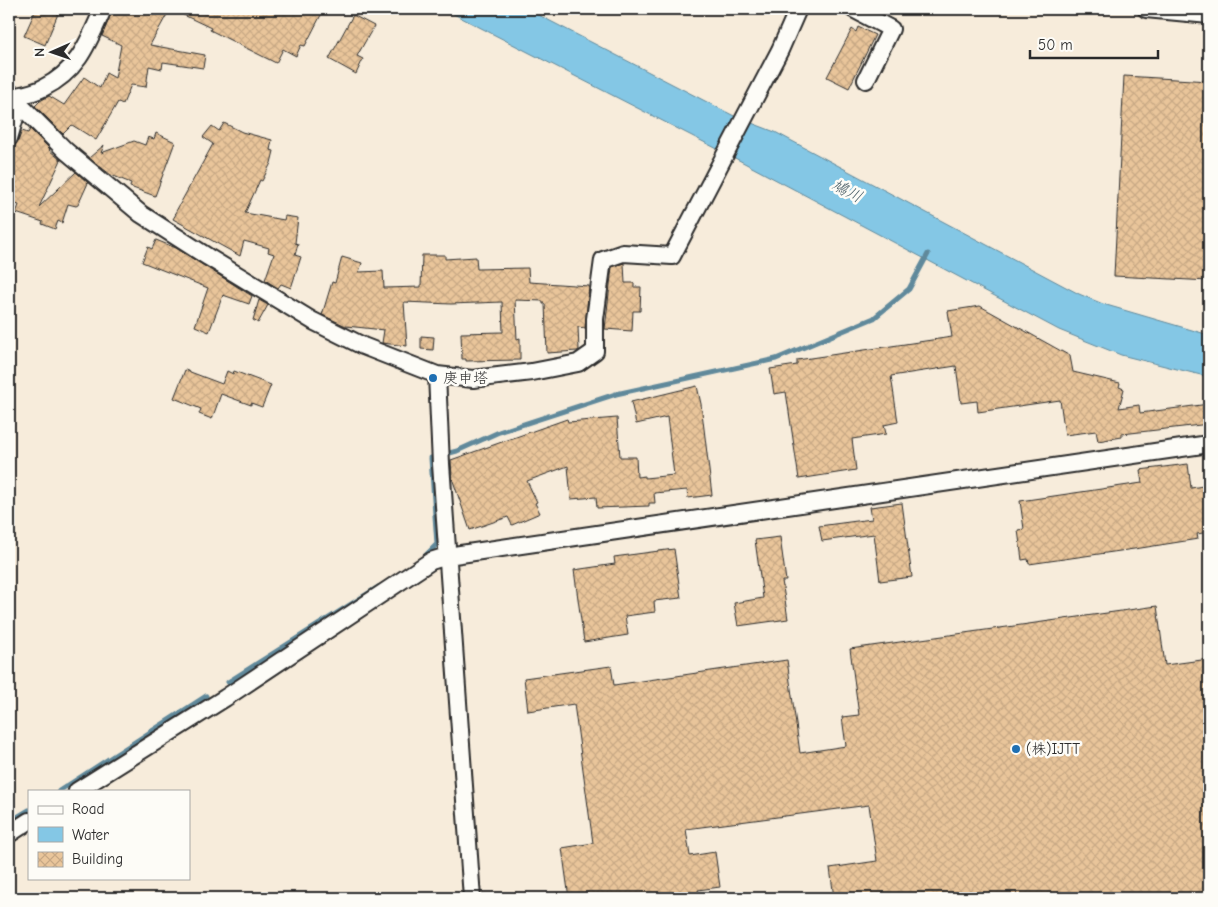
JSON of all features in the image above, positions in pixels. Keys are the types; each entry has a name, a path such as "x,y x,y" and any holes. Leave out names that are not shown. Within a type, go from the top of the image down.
{"street":[{"path":"13,99 42,89 69,72 85,48 103,9"},
{"path":"13,99 66,151 108,188 158,224 313,321 363,346 437,375 473,379 532,372 578,363 595,351 595,319 603,260 623,253 672,256 780,50 798,9"},
{"path":"853,9 891,29 866,80"},
{"path":"1146,9 1209,15"},
{"path":"9,138 13,99"},
{"path":"437,375 447,556 472,898"},
{"path":"79,790 225,698 432,561 447,556 1209,444"},
{"path":"9,834 28,822"}],"water":[{"name":"鳩川","path":"444,9 527,9 736,117 775,132 1079,294 1103,304 1209,335 1209,377 1121,355 1059,330 733,157"}],"building":[{"path":"36,9 60,9 45,45 24,36"},
{"path":"113,9 170,9 150,45 205,55 203,68 163,62 162,69 149,66 146,87 131,85 123,104 118,102 96,140 72,125 63,134 35,106 49,96 64,105 84,77 100,88 106,73 115,78 121,45 102,36"},
{"path":"171,9 324,9 305,46 301,45 296,56 283,49 276,63"},
{"path":"353,15 374,26 357,56 363,59 356,74 329,59"},
{"path":"858,27 875,35 849,88 827,77 852,29 856,32"},
{"path":"1124,76 1209,81 1209,281 1114,276"},
{"path":"224,123 242,132 272,140 270,150 274,151 271,163 262,181 260,180 245,213 284,220 285,216 298,218 295,243 298,244 295,255 301,257 291,288 281,284 278,288 265,280 274,254 268,252 269,248 244,241 240,256 173,219 213,144 203,137 212,126 219,131"},
{"path":"30,129 61,160 39,207 76,172 88,183 78,205 68,204 62,223 58,221 55,229 42,224 43,222 16,213 19,205 9,202 9,160 13,147 22,131 28,133"},
{"path":"156,133 175,142 155,196 130,187 131,183 111,175 89,158 104,145 101,153 134,141 145,145 148,137 154,139"},
{"path":"156,240 176,248 252,296 249,304 223,295 209,332 195,326 208,288 142,262 148,247 152,249"},
{"path":"422,255 445,255 445,259 476,257 477,269 528,268 529,282 589,286 585,328 578,327 579,350 547,353 545,304 543,304 543,301 515,300 517,339 520,338 520,360 466,361 466,359 462,359 461,333 503,332 502,302 451,304 404,302 407,346 382,343 384,330 346,326 322,315 332,282 335,283 342,257 362,263 359,272 383,271 384,288 421,287"},
{"path":"624,263 625,283 634,283 634,287 641,287 640,311 633,311 632,331 605,329 612,267"},
{"path":"259,300 268,305 258,323 253,320"},
{"path":"980,306 1070,356 1073,372 1120,383 1119,387 1124,389 1119,408 1139,405 1140,413 1209,404 1209,424 1122,434 1122,437 1098,441 1096,431 1065,435 1060,400 978,412 977,401 961,403 956,366 891,376 898,422 884,425 886,434 852,439 856,470 799,479 786,392 774,394 770,369 797,365 797,360 952,337 948,311"},
{"path":"421,336 434,337 433,350 421,349"},
{"path":"185,370 222,384 227,371 233,374 234,371 271,385 262,407 221,394 212,419 199,414 201,409 174,398"},
{"path":"697,386 701,404 712,495 688,498 687,490 654,493 655,503 649,503 649,506 597,508 596,497 571,499 568,466 527,481 540,513 512,525 508,517 470,530 452,478 451,460 567,419 568,422 617,418 620,457 636,457 637,477 674,475 667,417 636,424 631,402"},
{"path":"1188,464 1191,488 1203,486 1205,501 1209,501 1209,532 1197,534 1198,539 1029,564 1028,559 1022,560 1018,530 1024,529 1020,501 1142,483 1140,470"},
{"path":"902,503 912,577 880,581 874,534 822,541 819,526 872,519 870,507"},
{"path":"780,537 786,581 782,581 788,619 738,626 734,603 763,598 755,540"},
{"path":"674,549 681,598 654,601 655,612 625,616 628,635 584,642 574,570 615,564 614,557"},
{"name":"(株)IJTT","path":"1157,606 1165,665 1209,659 1209,898 834,898 830,868 877,861 869,805 686,829 690,856 715,852 720,887 698,890 700,898 569,898 562,848 593,843 574,704 528,711 524,678 611,666 614,685 787,660 800,753 846,746 842,717 859,715 850,649"}],"waterway":[{"path":"425,556 437,544 431,458 457,451 499,432 616,394 776,359 874,318 909,289 928,254"},
{"path":"228,682 378,587"},
{"path":"61,790 206,696"},
{"path":"9,822 28,811"}],"place":[{"name":"庚申塔","path":"433,378"},
{"name":"(株)IJTT","path":"1016,749"}]}
